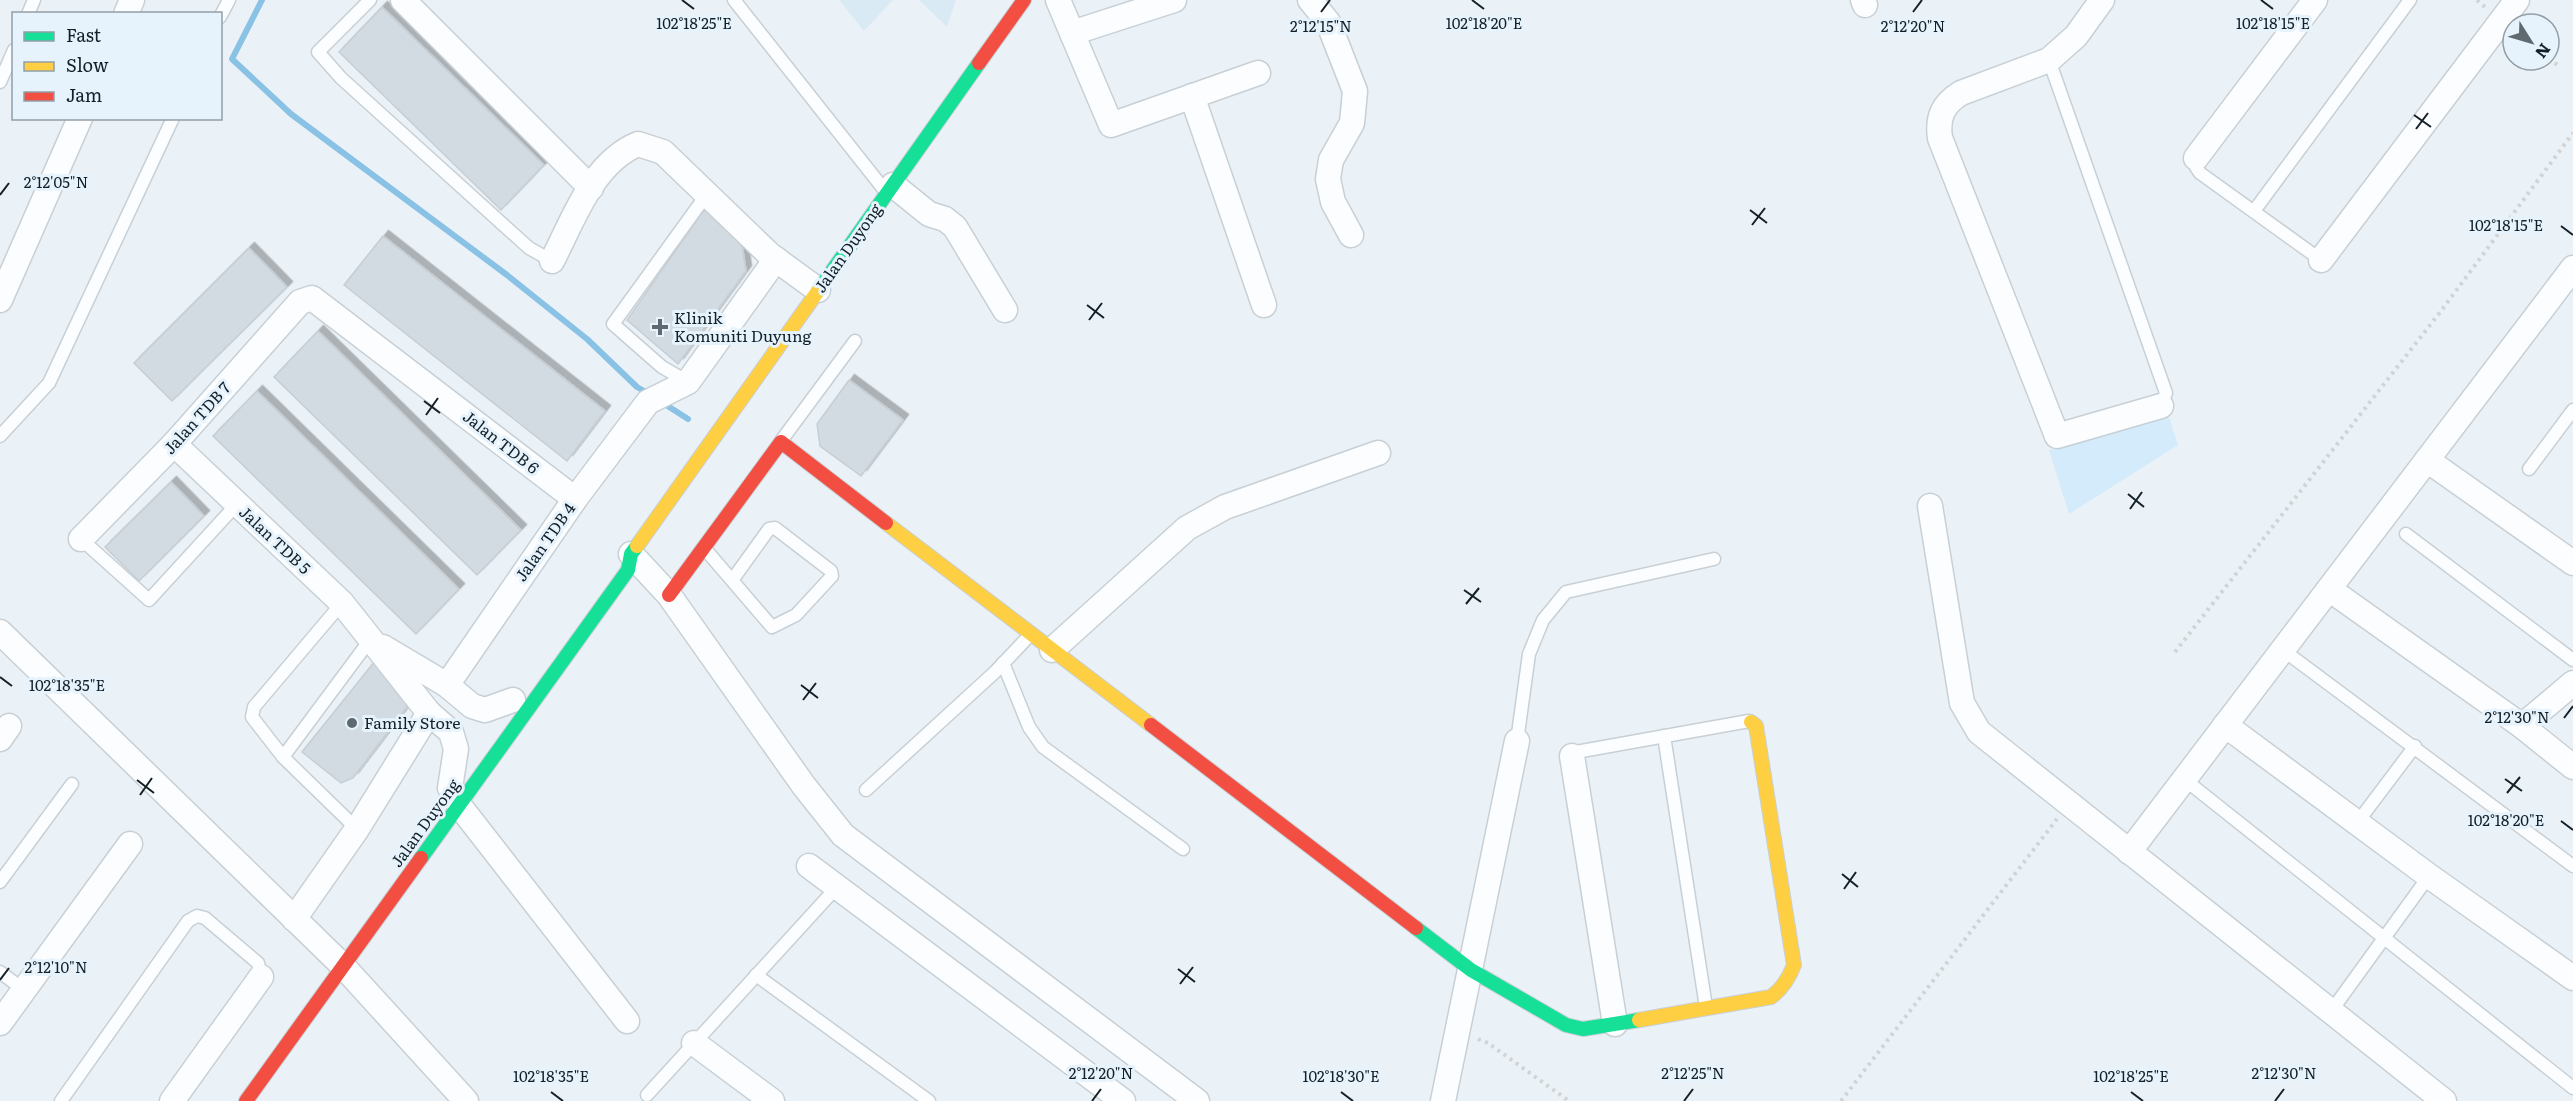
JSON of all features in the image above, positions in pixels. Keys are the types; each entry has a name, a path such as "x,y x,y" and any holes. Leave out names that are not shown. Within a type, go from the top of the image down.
{"street":[{"path":"403,0 591,188"},
{"name":"Jalan Duyong","path":"246,1101 334,957 451,797 628,570 623,556 818,290 1024,0"},
{"path":"1058,0 1111,125 1258,73"},
{"path":"1072,33 1173,0"},
{"path":"1310,0 1328,22 1355,91 1352,123 1331,160 1328,179 1333,202 1351,235"},
{"path":"2196,158 2315,0"},
{"path":"2321,260 2517,0"},
{"path":"2091,6 2063,50 2049,60 1961,93 1949,100 1938,125 1940,138 2056,436 2161,406"},
{"path":"1192,96 1264,305"},
{"path":"0,299 79,120"},
{"path":"552,261 591,188 611,160 638,144 663,152 776,259 818,290"},
{"path":"890,189 929,214 945,219 955,227 1005,310"},
{"path":"688,381 776,259"},
{"path":"2129,852 2573,268"},
{"name":"Jalan TDB 7","path":"81,539 174,444 300,302 312,298"},
{"name":"Jalan TDB 6","path":"312,298 575,499"},
{"name":"Jalan TDB 4","path":"447,685 575,499 656,398 688,381"},
{"path":"669,595 781,442 1052,650 1470,978 1566,1025 1583,1029 1771,997 1778,993 1794,965 1756,726 1750,722"},
{"name":"Jalan TDB 5","path":"174,444 342,603 429,713 451,732 456,749 451,797"},
{"path":"1052,650 1187,528 1225,507 1378,453"},
{"path":"2427,460 2570,555"},
{"path":"1930,506 1962,703 1969,719 1979,732 2444,1101"},
{"path":"623,556 669,595 804,786 843,835 1197,1101"},
{"path":"2329,589 2522,726 2573,767"},
{"path":"0,632 334,957 466,1101"},
{"path":"370,640 447,685 472,706 485,710 516,696"},
{"path":"2522,726 2573,683"},
{"path":"499,720 516,696"},
{"path":"294,919 357,829 429,713"},
{"path":"2225,725 2429,876 2573,978"},
{"path":"1443,1101 1517,741"},
{"path":"1572,756 1615,1024"},
{"name":"Jalan Duyong","path":"451,797 471,759"},
{"path":"451,797 627,1021"},
{"path":"0,1023 130,844"},
{"path":"809,866 1123,1101"},
{"path":"172,1101 261,977"},
{"path":"694,1043 772,1101"}],"lane":[{"path":"370,0 318,52 341,78 521,241 552,261"},
{"path":"734,0 890,189"},
{"path":"2254,211 2410,0"},
{"path":"0,82 12,55"},
{"path":"2049,60 2166,393 2161,406"},
{"path":"0,436 49,383 172,120"},
{"path":"2196,158 2196,167 2200,173 2321,260"},
{"path":"688,381 662,368 614,324 707,194"},
{"path":"781,442 855,341"},
{"path":"2529,469 2573,410"},
{"path":"81,539 148,600 237,504"},
{"path":"704,548 772,627 796,615 830,580 831,571 775,528 769,529 733,579"},
{"path":"2406,534 2573,660"},
{"path":"1517,741 1529,654 1543,620 1566,592 1714,559"},
{"path":"342,603 254,706 252,717 283,757 357,829"},
{"path":"866,790 1003,663 1031,634"},
{"path":"283,757 370,640"},
{"path":"2283,650 2415,746 2573,866"},
{"path":"1003,663 1029,727 1043,747 1183,849"},
{"path":"1572,756 1576,752 1750,722"},
{"path":"1664,736 1706,1008"},
{"path":"2357,823 2415,746"},
{"path":"2184,780 2573,1088"},
{"path":"0,882 72,784"},
{"path":"2332,1010 2429,876"},
{"path":"647,1095 837,887"},
{"path":"61,1101 188,921 197,916 204,918 258,963 261,977"},
{"path":"0,972 24,990"},
{"path":"756,975 929,1101"}],"path":[{"path":"2175,652 2441,311 2573,133"},
{"path":"1841,1101 2063,800"},
{"path":"1460,1022 1569,1101"}],"shaded area":[{"path":"839,0 893,0 864,31"},
{"path":"919,0 956,0 947,27"},
{"path":"2168,414 2178,445 2069,514 2049,450"}],"building":[{"path":"382,7 544,165 501,210 339,52"},
{"path":"706,207 742,245 746,271 678,364 627,320"},
{"path":"383,236 605,411 567,461 344,285"},
{"path":"249,248 287,287 172,401 134,363"},
{"path":"318,331 521,530 477,575 274,377"},
{"path":"849,380 903,420 861,476 820,446 817,424"},
{"path":"257,391 459,589 416,634 213,436"},
{"path":"171,482 204,516 139,581 105,547"},
{"path":"375,661 400,681 407,707 353,778 341,783 302,752"}],"waterway":[{"path":"262,0 232,59 291,114 507,275 587,339 637,387 649,394"},
{"path":"663,403 688,419"}],"traffic: fast":[{"path":"818,291 979,63"},
{"path":"421,858 628,570 631,554 637,546"},
{"path":"1416,928 1471,970 1566,1025 1583,1029 1639,1020"}],"traffic: slow":[{"path":"637,546 818,291"},
{"path":"886,523 1151,725"},
{"path":"1639,1020 1771,997 1785,983 1794,965 1756,726 1751,722"}],"traffic: jam":[{"path":"979,63 1024,0"},
{"path":"669,595 781,442 886,523"},
{"path":"1151,725 1416,928"},
{"path":"246,1101 421,858"}],"place":[{"name":"Klinik Komuniti Duyung","path":"660,327"},
{"name":"Family Store","path":"352,723"}]}
